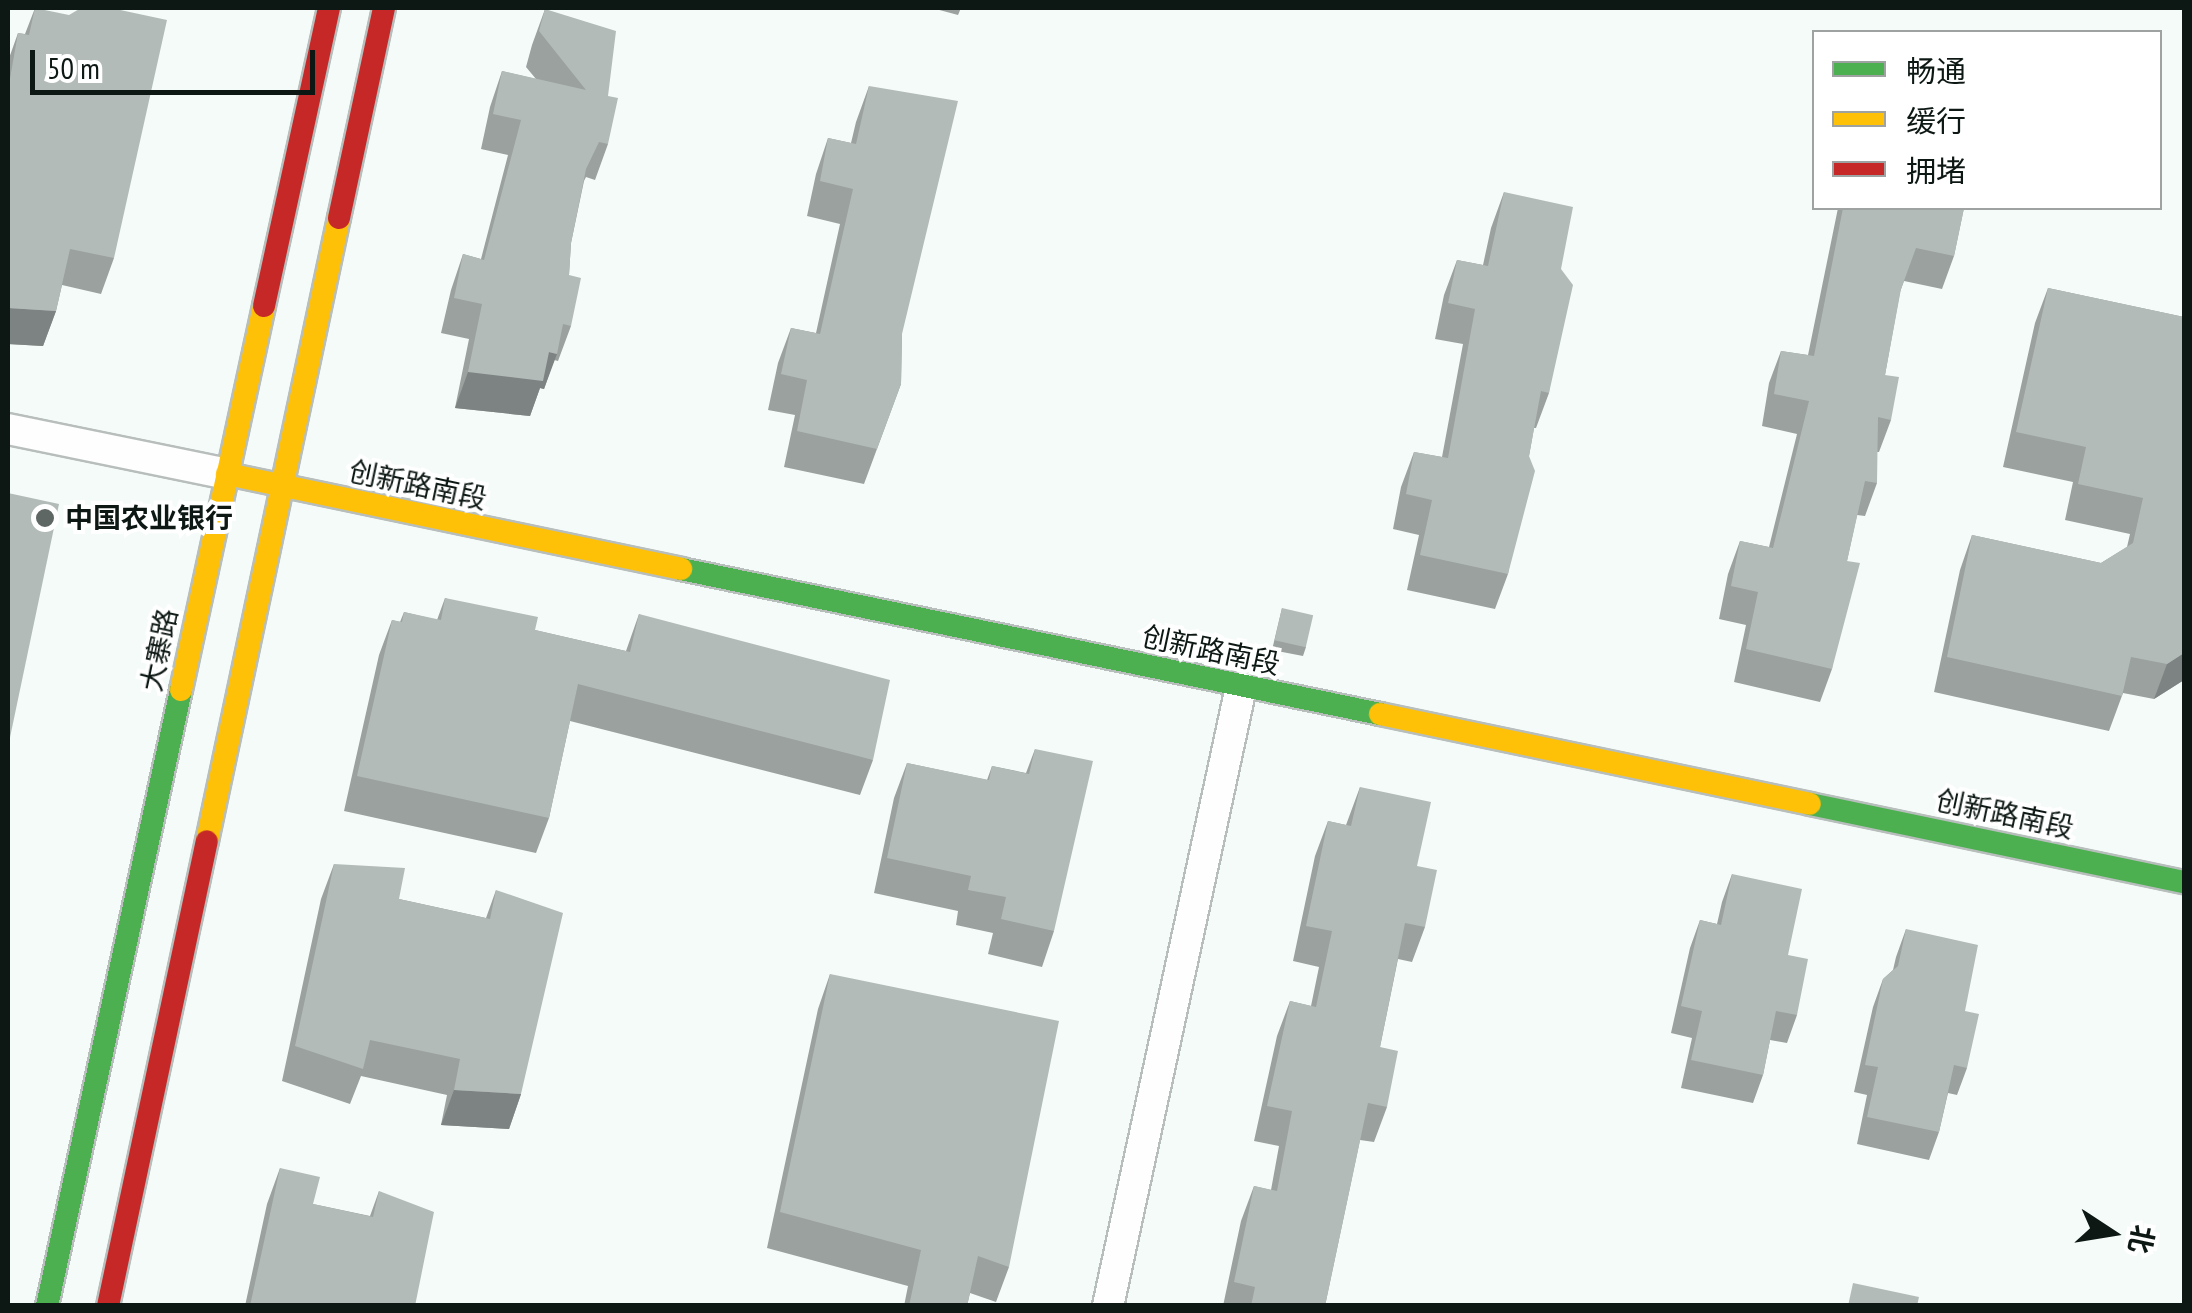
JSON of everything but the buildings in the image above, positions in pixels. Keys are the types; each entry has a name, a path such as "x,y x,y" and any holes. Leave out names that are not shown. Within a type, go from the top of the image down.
{"main road":[{"name":"大寨路","path":"47,1306 329,8"},
{"path":"108,1306 384,8"},
{"name":"创新路南段","path":"227,474 2184,882"}],"street":[{"path":"8,429 227,474"},
{"path":"1108,1306 1241,687"}],"traffic: fast":[{"path":"681,569 1380,714"},
{"path":"47,1306 181,690"},
{"path":"1810,804 2184,882"}],"traffic: slow":[{"path":"207,841 339,218"},
{"path":"181,690 264,306"},
{"path":"227,474 681,569"},
{"path":"1380,714 1810,804"}],"traffic: jam":[{"path":"264,306 329,8"},
{"path":"339,218 384,8"},
{"path":"108,1306 207,841"}],"place":[{"name":"中国农业银行","path":"45,518"}]}
